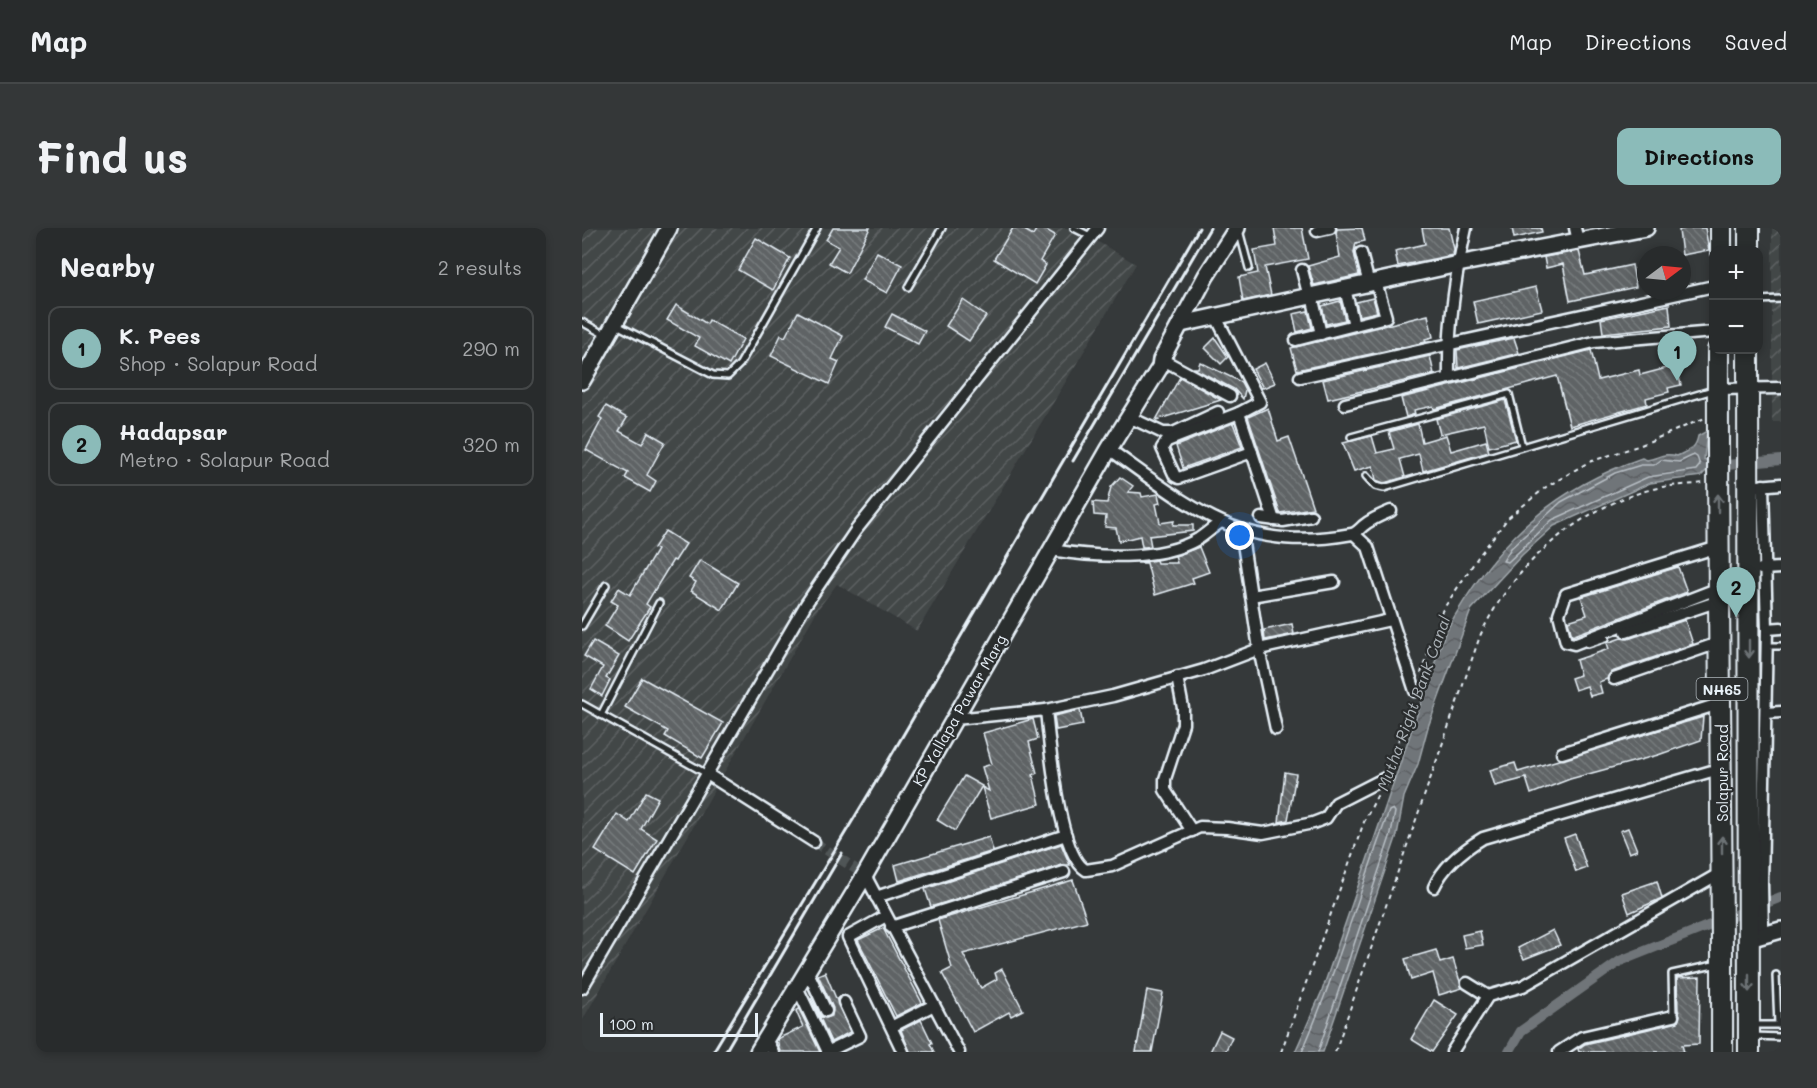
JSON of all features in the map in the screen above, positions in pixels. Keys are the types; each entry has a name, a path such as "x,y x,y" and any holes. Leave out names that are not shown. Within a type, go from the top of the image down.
{"highway":[{"path":"1721,228 1721,246"},
{"path":"1749,228 1749,246"},
{"name":"Solapur Road","path":"1718,354 1718,547 1722,703 1722,1052"},
{"name":"Solapur Road","path":"1748,354 1747,423 1753,481 1757,569 1756,931 1749,1038"}],"street":[{"path":"582,381 669,228"},
{"name":"KP Yallapa Pawar Marg","path":"766,1048 797,987 865,875 1109,449 1163,364 1161,360 1185,324 1213,268 1238,228"},
{"path":"1317,231 1330,228"},
{"path":"1449,376 1448,343 1458,264 1466,228"},
{"path":"1185,324 1458,264 1576,235 1646,228"},
{"path":"582,988 806,603 856,530 1014,336 1094,232"},
{"path":"1296,340 1386,317 1361,253"},
{"path":"1302,270 1321,334"},
{"path":"1299,377 1709,287"},
{"path":"1345,289 1354,325"},
{"path":"1216,317 1260,402 1239,413 1167,441 1162,448 1175,476 1179,478 1252,452"},
{"path":"1345,404 1449,376 1594,342 1709,332"},
{"path":"1163,364 1230,396"},
{"path":"1718,389 1781,388"},
{"path":"1129,417 1163,433 1173,433 1218,412"},
{"path":"1239,413 1274,520"},
{"path":"1109,449 1182,501 1221,522 1261,537 1306,540 1354,534 1370,521 1391,511"},
{"path":"1753,481 1781,484"},
{"path":"1261,518 1274,520 1311,516"},
{"path":"1051,550 1085,556 1154,553 1197,540 1221,522"},
{"path":"1241,530 1259,649 1276,729"},
{"path":"1354,534 1368,547 1414,690"},
{"path":"1718,547 1566,594 1558,614 1566,642 1574,644 1719,595"},
{"path":"1755,889 1767,713 1767,629 1757,569 1781,568"},
{"path":"1251,596 1334,582"},
{"path":"1606,638 1719,595"},
{"path":"955,718 1046,710 1113,696 1259,649 1390,620"},
{"path":"1767,629 1781,628"},
{"path":"1614,679 1721,642"},
{"path":"1177,677 1183,724 1165,779 1165,790 1192,831"},
{"path":"1562,753 1722,703"},
{"path":"1046,710 1053,770 1066,835 1077,864 1090,871 1112,866 1200,827 1263,833 1313,823 1326,818 1336,803 1387,777"},
{"path":"1767,713 1781,712"},
{"path":"1434,887 1440,875 1466,849 1483,838 1596,807 1722,768"},
{"path":"707,774 814,842"},
{"path":"876,897 1066,835"},
{"path":"891,927 1064,872"},
{"path":"1452,1052 1488,996 1523,986 1722,872"},
{"path":"865,875 959,1052"},
{"path":"886,916 848,937 893,1026 903,1052"},
{"path":"1756,931 1781,930"},
{"path":"807,970 826,1011"},
{"path":"1467,983 1488,996"},
{"path":"797,987 827,1052 860,1036 843,1002"},
{"path":"893,1026 934,1005"},
{"path":"1559,1052 1582,1037 1673,1016"}],"lane":[{"path":"582,322 611,330 713,375 728,376 740,364 817,228"},
{"path":"908,287 942,228"},
{"path":"1074,228 1094,232"},
{"path":"1238,228 1249,268"},
{"path":"1763,300 1781,299"},
{"path":"1366,476 1375,486 1384,488 1718,389"},
{"path":"1351,437 1509,394 1522,446"},
{"path":"582,626 606,585"},
{"path":"601,715 659,603"},
{"path":"1587,644 1606,638"},
{"path":"1766,646 1781,646"},
{"path":"582,704 707,774"},
{"path":"1673,1016 1672,974 1722,964"},
{"path":"1749,1038 1780,1025 1776,975"},
{"path":"1749,1038 1781,1037"}],"path":[{"path":"1281,1052 1364,822 1387,777 1442,611 1478,557 1508,518 1545,487 1589,462 1718,417"},
{"path":"1335,1052 1480,636 1491,611 1537,555 1560,535 1595,513 1663,487 1718,478"}],"shaded area":[{"path":"582,228 1074,228 1136,264 917,631 837,584 818,609 582,1021"},
{"path":"1772,228 1781,228 1781,422 1772,422"}],"water":[{"path":"1707,431 1704,459 1710,462 1710,467 1701,476 1650,483 1554,526 1522,555 1471,610 1428,727 1418,764 1404,797 1397,835 1323,1052 1295,1052 1322,991 1445,633 1463,602 1503,548 1551,505 1608,471 1642,458 1647,460 1665,455 1677,456 1691,449 1696,444 1698,436"}],"building":[{"path":"833,228 870,228 847,273 829,263 839,247 826,240"},
{"path":"1013,228 1021,228 1033,235 1037,228 1043,228 1055,235 1040,261 1046,265 1035,284 994,259"},
{"path":"1274,228 1302,228 1308,259 1265,267 1271,295 1243,301 1239,277 1258,273 1254,250 1277,246"},
{"path":"1362,228 1365,241 1356,243 1354,252 1359,275 1314,285 1308,266 1340,257 1337,229"},
{"path":"1422,228 1449,228 1454,249 1453,255 1398,266 1395,251 1425,244"},
{"path":"1512,228 1541,228 1542,232 1514,238"},
{"path":"1705,228 1709,250 1691,253 1691,246 1681,246 1679,230"},
{"path":"756,238 790,258 773,290 738,270"},
{"path":"1579,251 1585,275 1632,265 1636,287 1570,301 1563,264 1546,268 1544,257"},
{"path":"877,252 902,265 887,293 862,280"},
{"path":"1536,287 1542,310 1478,324 1473,301"},
{"path":"1373,298 1377,312 1359,316 1356,302"},
{"path":"963,300 986,316 969,341 946,326"},
{"path":"1340,301 1345,320 1326,324 1322,306"},
{"path":"676,305 707,324 709,320 743,339 729,365 695,346 699,338 667,320"},
{"path":"1669,305 1671,326 1603,333 1601,319"},
{"path":"1308,311 1312,328 1297,332 1293,314"},
{"path":"798,312 843,336 832,359 839,362 829,384 771,356 781,335 785,337"},
{"path":"892,314 925,331 918,344 885,327"},
{"path":"1428,315 1433,337 1425,339 1426,342 1297,370 1291,348"},
{"path":"1215,338 1228,357 1221,364 1205,348"},
{"path":"1514,338 1519,353 1458,368 1457,350"},
{"path":"1591,350 1598,380 1639,370 1640,375 1667,368 1666,363 1675,361 1681,385 1668,388 1669,392 1646,398 1647,404 1570,426 1557,376 1434,409 1433,406 1414,410 1415,414 1406,417 1401,398"},
{"path":"1430,356 1434,374 1328,399 1323,380"},
{"path":"1200,362 1241,382 1245,390 1243,399 1234,389 1193,368 1198,368"},
{"path":"1265,363 1275,383 1263,388 1253,369"},
{"path":"1180,377 1221,400 1156,420"},
{"path":"1505,400 1516,440 1489,447 1484,424 1440,434 1436,419"},
{"path":"606,406 627,418 619,431 642,444 648,432 665,442 647,475 656,481 650,492 625,478 628,473 586,450 602,419 599,417"},
{"path":"1268,408 1278,441 1289,437 1313,508 1280,513 1248,417"},
{"path":"1233,423 1242,447 1183,468 1176,446"},
{"path":"1418,424 1422,442 1446,435 1451,451 1486,441 1489,452 1423,471 1419,454 1400,459 1405,477 1384,483 1376,480 1373,466 1354,471 1343,443 1372,436 1377,453 1394,449 1389,432"},
{"path":"1120,477 1133,486 1128,492 1141,493 1142,497 1158,494 1160,503 1156,504 1160,523 1174,521 1173,525 1193,525 1193,531 1149,536 1151,546 1145,547 1142,547 1140,536 1119,541 1116,528 1105,527 1106,516 1094,515 1093,502 1107,503 1111,487"},
{"path":"665,531 686,544 675,561 673,560 646,604 650,607 628,641 605,626 618,605 611,601 619,588 630,595 657,550 654,548"},
{"path":"1199,547 1209,572 1192,578 1194,583 1155,595 1147,563 1137,563 1156,560 1157,563 1177,563 1175,556"},
{"path":"700,560 738,583 722,610 691,591 696,582 689,578"},
{"path":"1678,567 1687,592 1572,636 1568,621 1587,615 1581,597"},
{"path":"1685,620 1693,644 1611,672 1607,679 1599,682 1602,693 1590,696 1587,686 1575,690 1571,678 1580,675 1576,660 1609,649 1607,643 1621,638 1628,639"},
{"path":"1292,624 1294,634 1265,640 1264,630"},
{"path":"593,641 619,656 606,678 610,680 602,696 591,689 603,667 584,656"},
{"path":"642,678 723,723 702,758 665,736 668,731 625,707"},
{"path":"1080,710 1083,725 1056,730 1054,716"},
{"path":"1703,717 1701,740 1658,755 1570,779 1531,794 1526,778 1495,786 1490,770 1515,763 1518,772"},
{"path":"1033,719 1038,739 1029,742 1037,773 1033,775 1040,804 991,818 982,787 989,791 982,767 992,764 983,733"},
{"path":"1285,772 1296,774 1288,820 1279,822"},
{"path":"964,776 982,786 955,831 937,820"},
{"path":"646,792 658,798 641,829 657,839 635,875 595,850 617,814 629,822"},
{"path":"1628,828 1637,850 1629,853 1620,831"},
{"path":"1575,834 1587,868 1576,872 1564,838"},
{"path":"989,837 993,851 899,881 895,865"},
{"path":"1061,844 1070,865 1062,865 931,907 925,889"},
{"path":"1073,880 1087,921 963,954 981,988 997,979 995,973 1002,969 1023,1010 1011,1016 1009,1012 973,1032 942,973 952,968 938,920"},
{"path":"1657,881 1662,898 1629,913 1622,893"},
{"path":"883,928 922,1003 896,1016 858,940"},
{"path":"1553,930 1560,945 1524,959 1518,948"},
{"path":"1480,931 1483,945 1465,948 1462,935"},
{"path":"1436,950 1440,963 1453,959 1462,988 1439,995 1433,973 1411,980 1405,959"},
{"path":"825,972 850,1032 831,1042 811,998 821,1017 832,1016 833,1008 818,975"},
{"path":"1700,977 1699,1044 1682,1045 1684,1052 1579,1052 1578,1049 1585,1044 1678,1022 1680,1015 1677,978"},
{"path":"1147,990 1163,993 1152,1052 1136,1052"},
{"path":"1434,1000 1458,1015 1432,1052 1411,1039"},
{"path":"799,1009 820,1052 780,1052 777,1039 803,1027 796,1011"},
{"path":"921,1020 934,1052 910,1052 901,1030"},
{"path":"1220,1031 1232,1037 1225,1052 1210,1052"}],"waterway":[{"name":"Mutha Right Bank Canal","path":"1716,466 1781,460"},
{"path":"1509,1052 1521,1031 1620,961 1781,897"}],"tunnel":[{"path":"814,842 865,875"}],"railway":[{"path":"713,1052 874,785 1199,228"},
{"path":"1073,461 1210,228"},
{"path":"725,1052 842,853"}],"place":[{"name":"K. Pees","path":"1677,381"},
{"name":"Hadapsar","path":"1736,617"}]}
